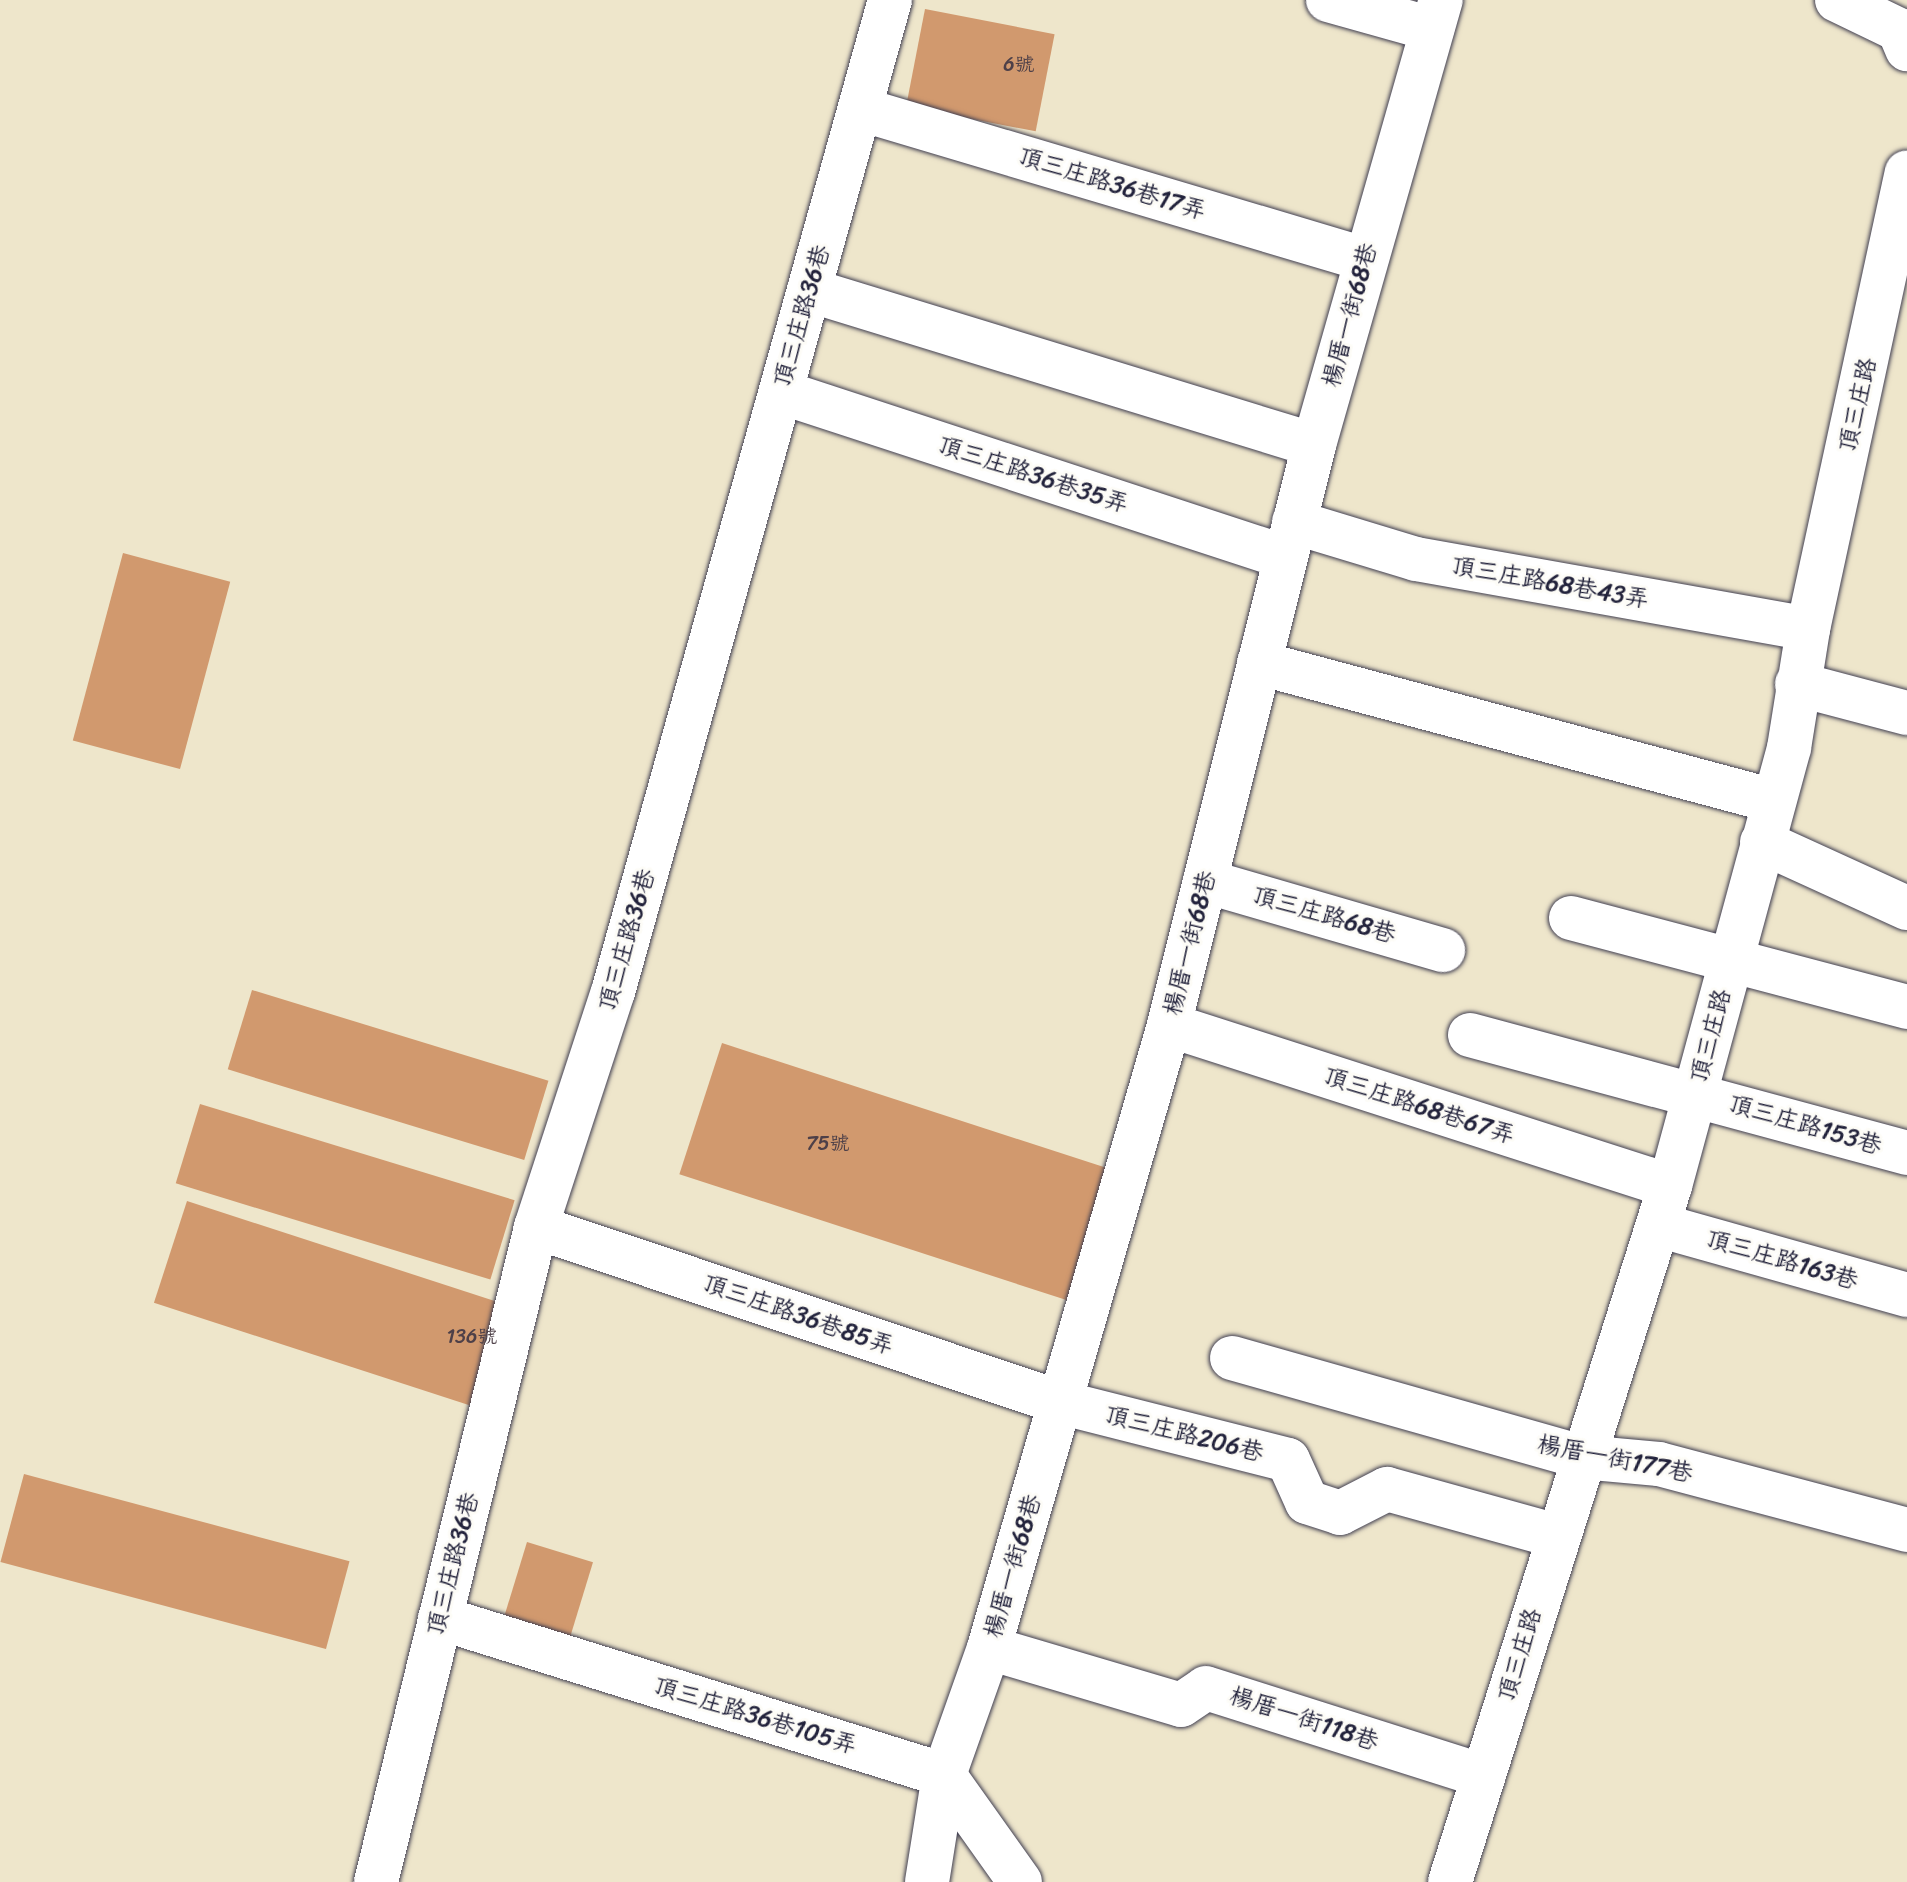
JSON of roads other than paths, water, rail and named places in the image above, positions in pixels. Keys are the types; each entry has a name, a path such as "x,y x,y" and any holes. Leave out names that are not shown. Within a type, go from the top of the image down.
{"street":[{"name":"頂三庄路36巷","path":"376,1882 536,1227 613,992 890,0"},
{"path":"1328,0 1437,14"},
{"path":"1837,0 1899,30 1907,49"},
{"name":"楊厝一街68巷","path":"927,1882 944,1775 989,1648 1169,1025 1314,445 1364,259 1437,14"},
{"name":"頂三庄路36巷17弄","path":"860,109 1364,259"},
{"name":"頂三庄路","path":"1450,1882 1664,1205 1789,748 1808,629 1898,271 1907,173"},
{"path":"809,290 1314,445"},
{"name":"頂三庄路36巷35弄","path":"781,392 1290,540"},
{"name":"頂三庄路68巷43弄","path":"1290,540 1416,559 1808,629"},
{"path":"1259,663 1768,821 1907,908"},
{"path":"1797,684 1907,713"},
{"name":"頂三庄路68巷","path":"1205,881 1443,950"},
{"path":"1571,918 1907,1007"},
{"name":"頂三庄路68巷67弄","path":"1169,1025 1664,1205"},
{"name":"頂三庄路153巷","path":"1470,1035 1907,1153"},
{"name":"頂三庄路163巷","path":"1664,1205 1907,1295"},
{"name":"頂三庄路36巷85弄","path":"536,1227 1059,1402"},
{"name":"楊厝一街177巷","path":"1232,1358 1582,1457 1659,1464 1907,1530"},
{"name":"頂三庄路206巷","path":"1059,1402 1288,1460 1307,1502 1340,1513 1387,1489 1557,1536"},
{"name":"頂三庄路36巷105弄","path":"440,1618 944,1775"},
{"name":"楊厝一街118巷","path":"989,1648 1181,1705 1206,1688 1483,1776"},
{"path":"944,1775 1020,1882"}]}
